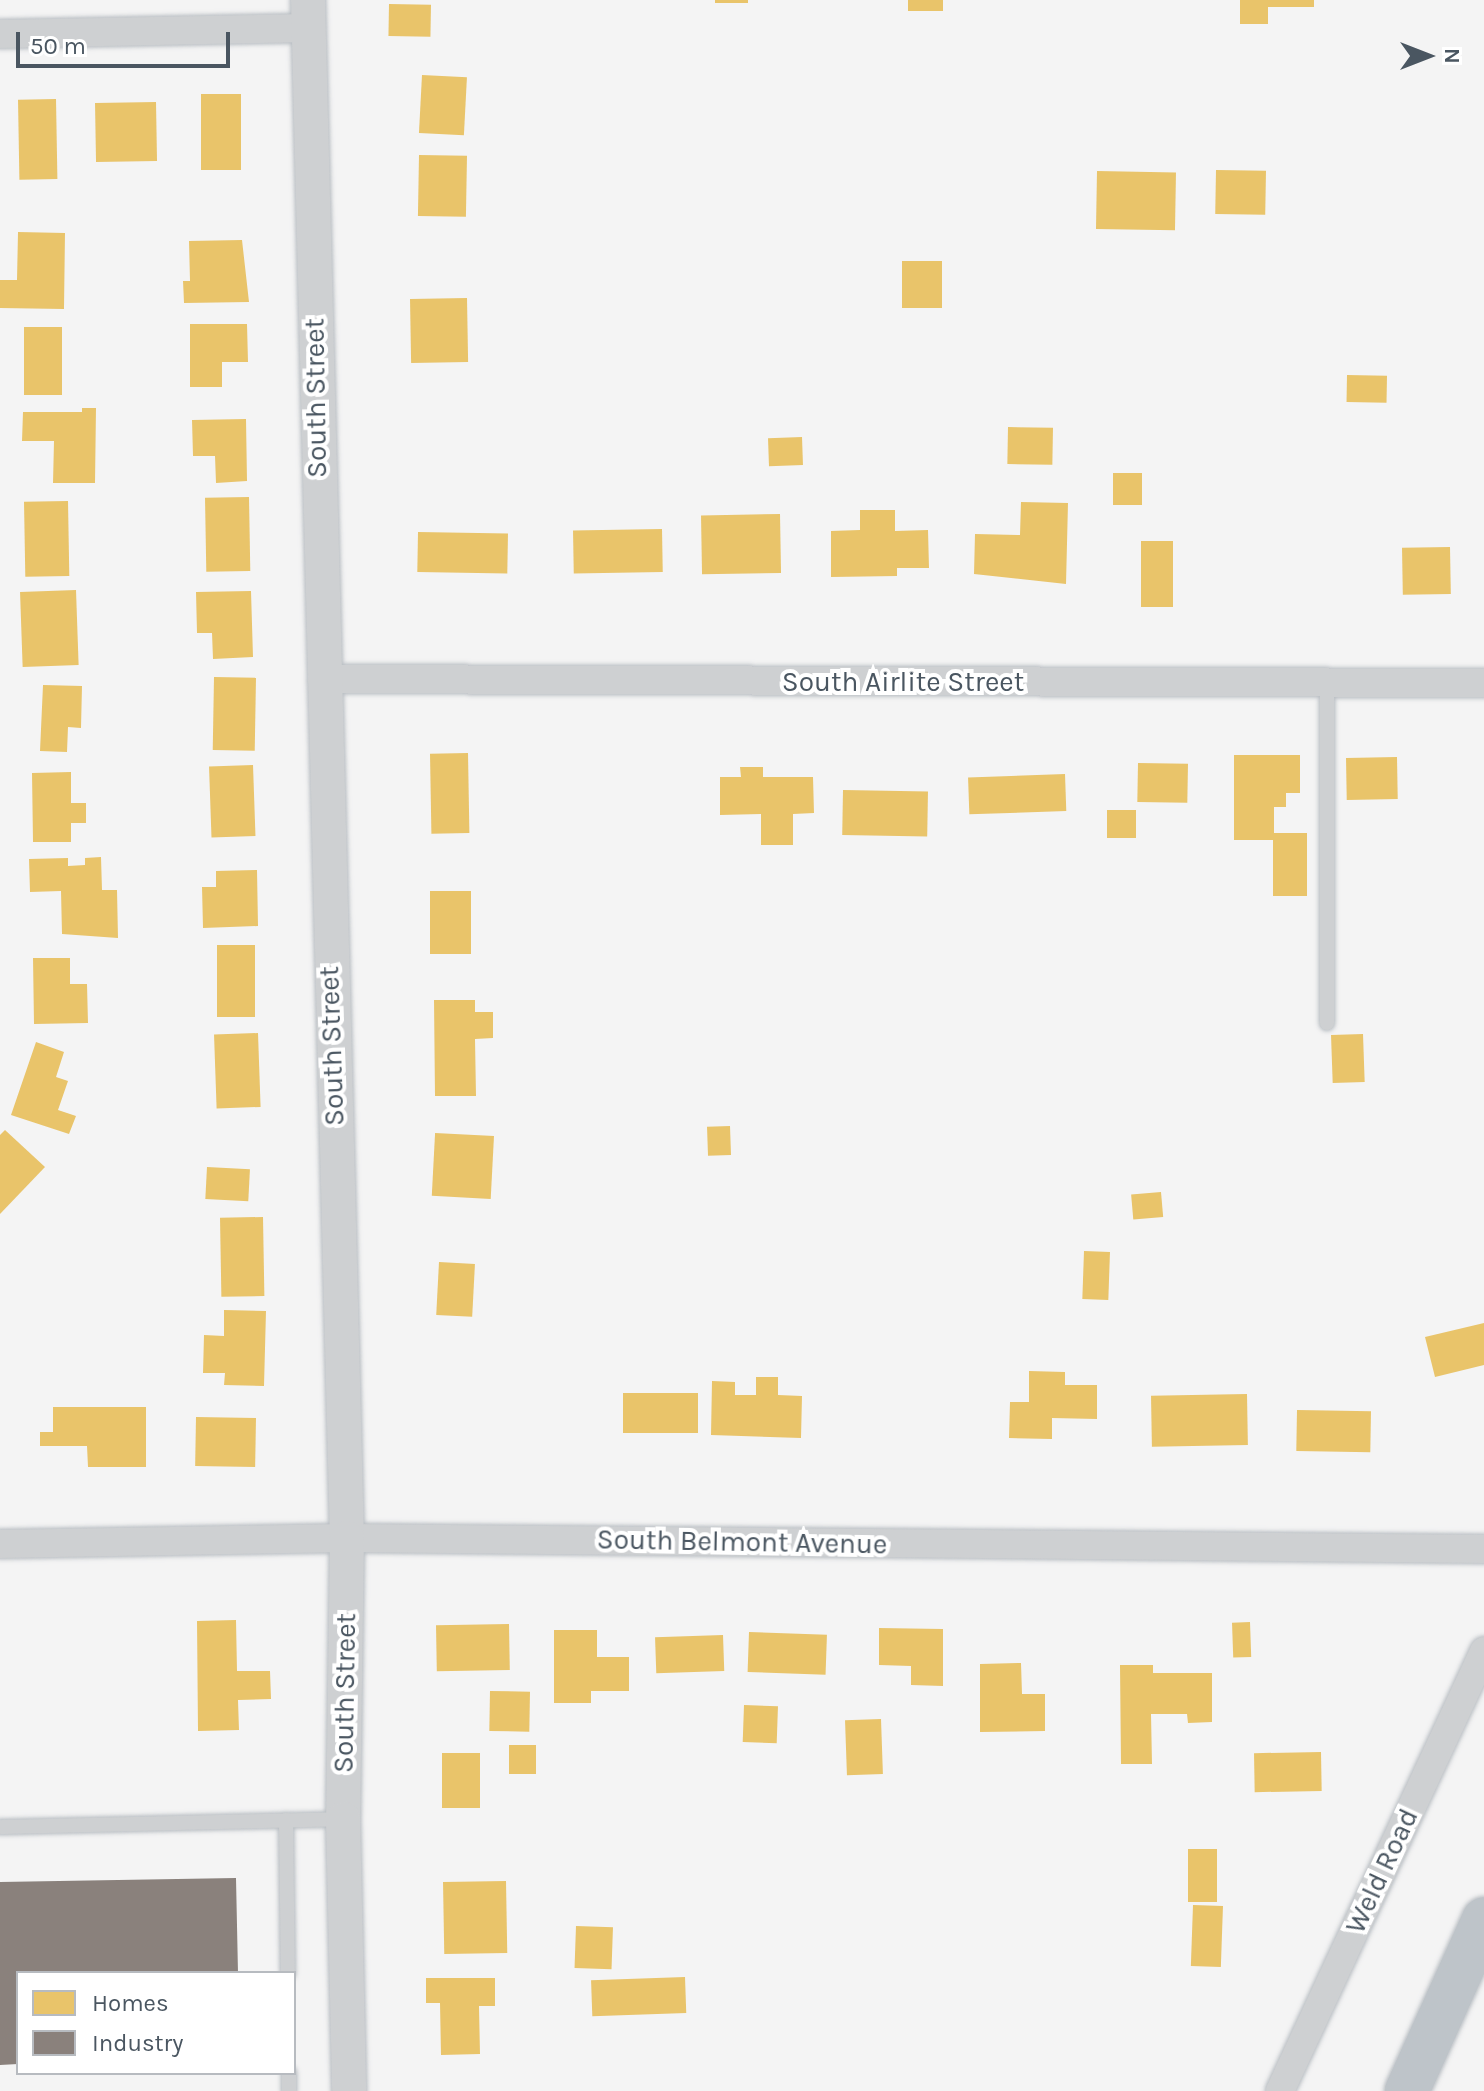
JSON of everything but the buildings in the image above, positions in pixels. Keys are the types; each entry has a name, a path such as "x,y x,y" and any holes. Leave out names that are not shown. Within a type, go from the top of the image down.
{"highway":[{"path":"1407,2091 1484,1920"}],"street":[{"path":"0,34 308,14"},
{"name":"South Street","path":"308,14 322,679 347,1538 343,1819 349,2091"},
{"name":"South Airlite Street","path":"322,679 1484,683"},
{"name":"South Belmont Avenue","path":"0,1544 347,1538 1484,1549"},
{"name":"Weld Road","path":"1280,2091 1484,1651"}],"lane":[{"path":"1327,684 1327,1023"},
{"path":"0,1827 343,1819"},
{"path":"286,1820 288,1971"}]}
